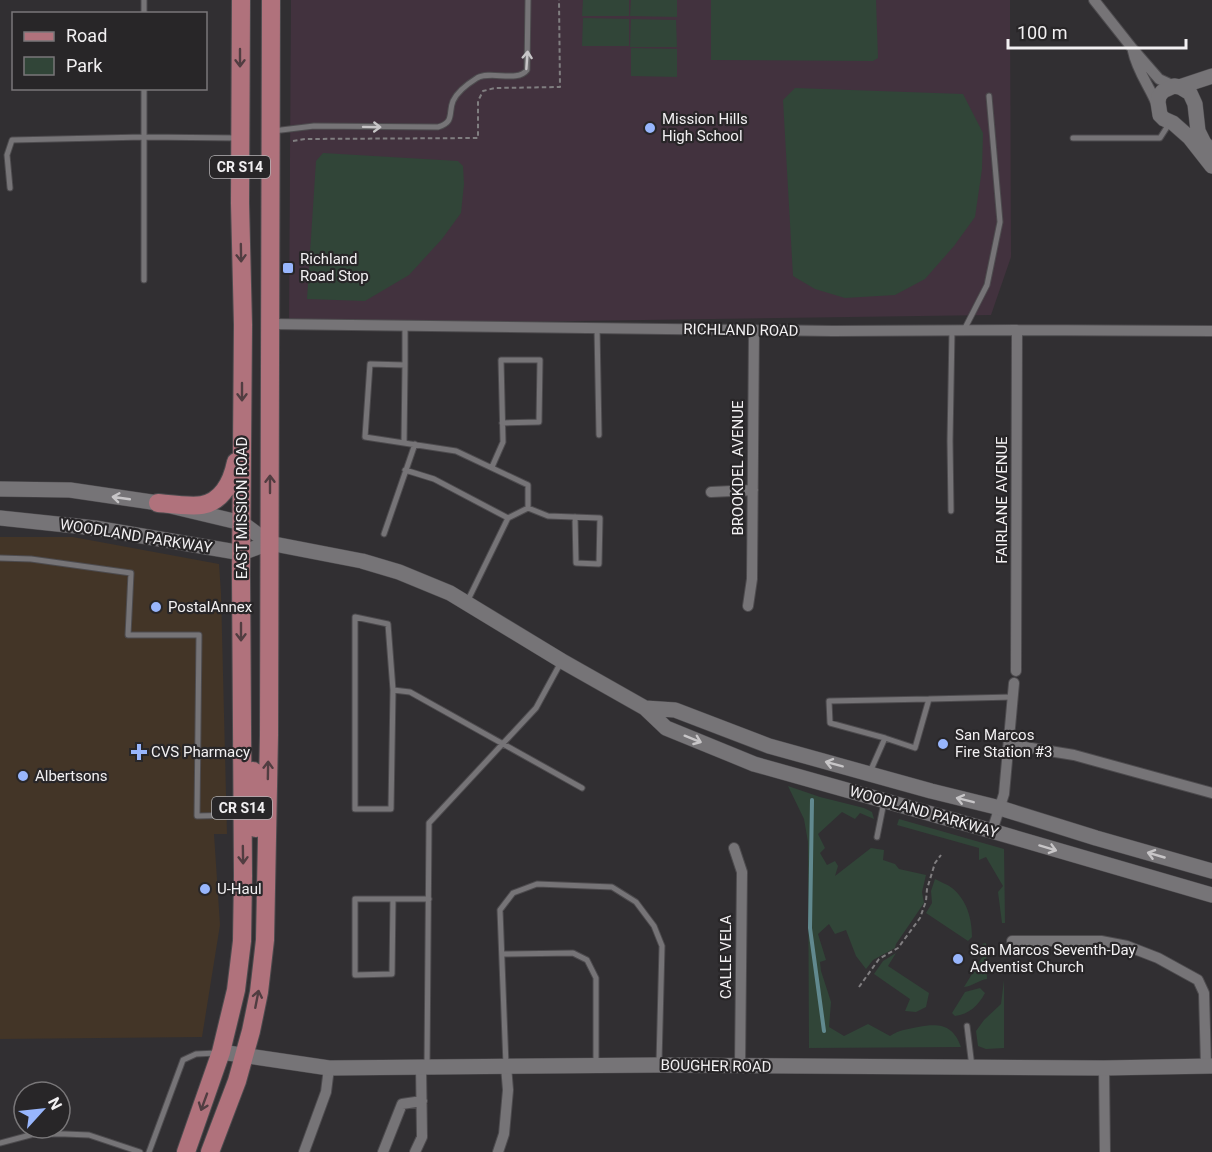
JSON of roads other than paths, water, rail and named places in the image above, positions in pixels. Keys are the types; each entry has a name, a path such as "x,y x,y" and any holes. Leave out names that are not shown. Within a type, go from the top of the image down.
{"main road":[{"name":"EAST MISSION ROAD","path":"186,1152 221,1052 236,990 242,941 241,0"},
{"name":"EAST MISSION ROAD","path":"210,1152 237,1081 251,1031 265,940 269,735 271,0"},
{"path":"1212,77 1163,92 1159,96 1157,106 1160,114 1190,138 1212,166"},
{"path":"1172,123 1181,123 1191,116 1199,95 1212,77"},
{"path":"1177,86 1190,93 1195,105 1198,131 1212,151"},
{"path":"158,503 202,505 221,495 233,474 242,431"},
{"name":"WOODLAND PARKWAY","path":"0,489 70,490 158,503 242,523 269,543 362,561 399,572 450,593 645,708 666,728 754,764 1212,895"},
{"name":"WOODLAND PARKWAY","path":"0,518 95,528 242,553 269,543"},
{"name":"WOODLAND PARKWAY","path":"645,708 675,710 769,746 1000,808 1212,871"},
{"path":"241,713 247,713 251,717 257,860 266,891"},
{"name":"BOUGHER ROAD","path":"221,1052 329,1068 596,1065 972,1068 1209,1066"}],"street":[{"path":"1094,0 1160,79 1177,86"},
{"path":"1132,48 1135,61 1157,106"},
{"name":"RICHLAND ROAD","path":"270,324 754,330 1212,331"},
{"name":"BROOKDEL AVENUE","path":"748,606 752,579 754,330"},
{"name":"FAIRLANE AVENUE","path":"1016,670 1017,330"},
{"path":"711,492 753,490"},
{"path":"992,831 1004,794 1014,683"},
{"path":"1008,747 1025,747 1074,755 1212,793"},
{"name":"CALLE VELA","path":"734,848 742,872 740,1067"},
{"path":"1012,941 1101,941 1127,946 1158,958 1198,980 1204,993 1209,1066"},
{"path":"498,1152 504,1134 508,1090 506,1066"},
{"path":"415,1152 422,1137 424,1067"},
{"path":"304,1152 326,1092 329,1068"},
{"path":"1104,1068 1105,1152"},
{"path":"383,1152 402,1104 422,1101"}],"lane":[{"path":"270,131 314,126 438,127 445,125 449,121 453,101 459,93 479,77 519,76 527,70 528,0"},
{"path":"144,90 144,280"},
{"path":"964,330 987,285 1000,222 989,96"},
{"path":"1073,138 1160,138 1172,123"},
{"path":"10,188 7,155 12,140 144,137 240,138"},
{"path":"404,442 405,326"},
{"path":"597,328 599,435"},
{"path":"951,511 952,330"},
{"path":"492,467 502,442 501,360 540,360 539,422 502,423"},
{"path":"405,365 370,364 364,437 456,451 528,484 528,508"},
{"path":"384,534 415,444"},
{"path":"405,471 434,479 508,518"},
{"path":"466,603 508,518 528,508 548,516 575,517 600,518 599,564 576,563 575,517"},
{"path":"0,558 32,559 131,573 128,635 199,635 197,816 242,815"},
{"path":"355,617 388,624 393,690 392,809 355,809 355,617"},
{"path":"424,1067 429,823 536,708 562,661"},
{"path":"393,690 410,692 582,788"},
{"path":"928,699 915,748 830,723 829,701 928,699 1013,698"},
{"path":"869,773 885,738"},
{"path":"877,837 885,801"},
{"path":"506,1066 500,910 513,893 537,884 612,887 636,902 654,926 662,946 659,1065"},
{"path":"393,899 392,974 356,975 355,899 393,899 429,899"},
{"path":"502,954 573,953 587,960 596,978 596,1065"},
{"path":"967,1026 972,1068"},
{"path":"148,1152 183,1060 196,1054 221,1052"},
{"path":"0,1143 34,1134 65,1134 89,1136 140,1152"}],"waterway":[{"path":"812,800 810,928 824,1031"}],"place":[{"name":"Mission Hills High School","path":"650,128"},
{"name":"Richland Road Stop","path":"288,268"},
{"name":"PostalAnnex","path":"156,607"},
{"name":"San Marcos Fire Station #3","path":"943,744"},
{"name":"CVS Pharmacy","path":"139,752"},
{"name":"Albertsons","path":"23,776"},
{"name":"U-Haul","path":"205,889"},
{"name":"San Marcos Seventh-Day Adventist Church","path":"958,959"}]}
